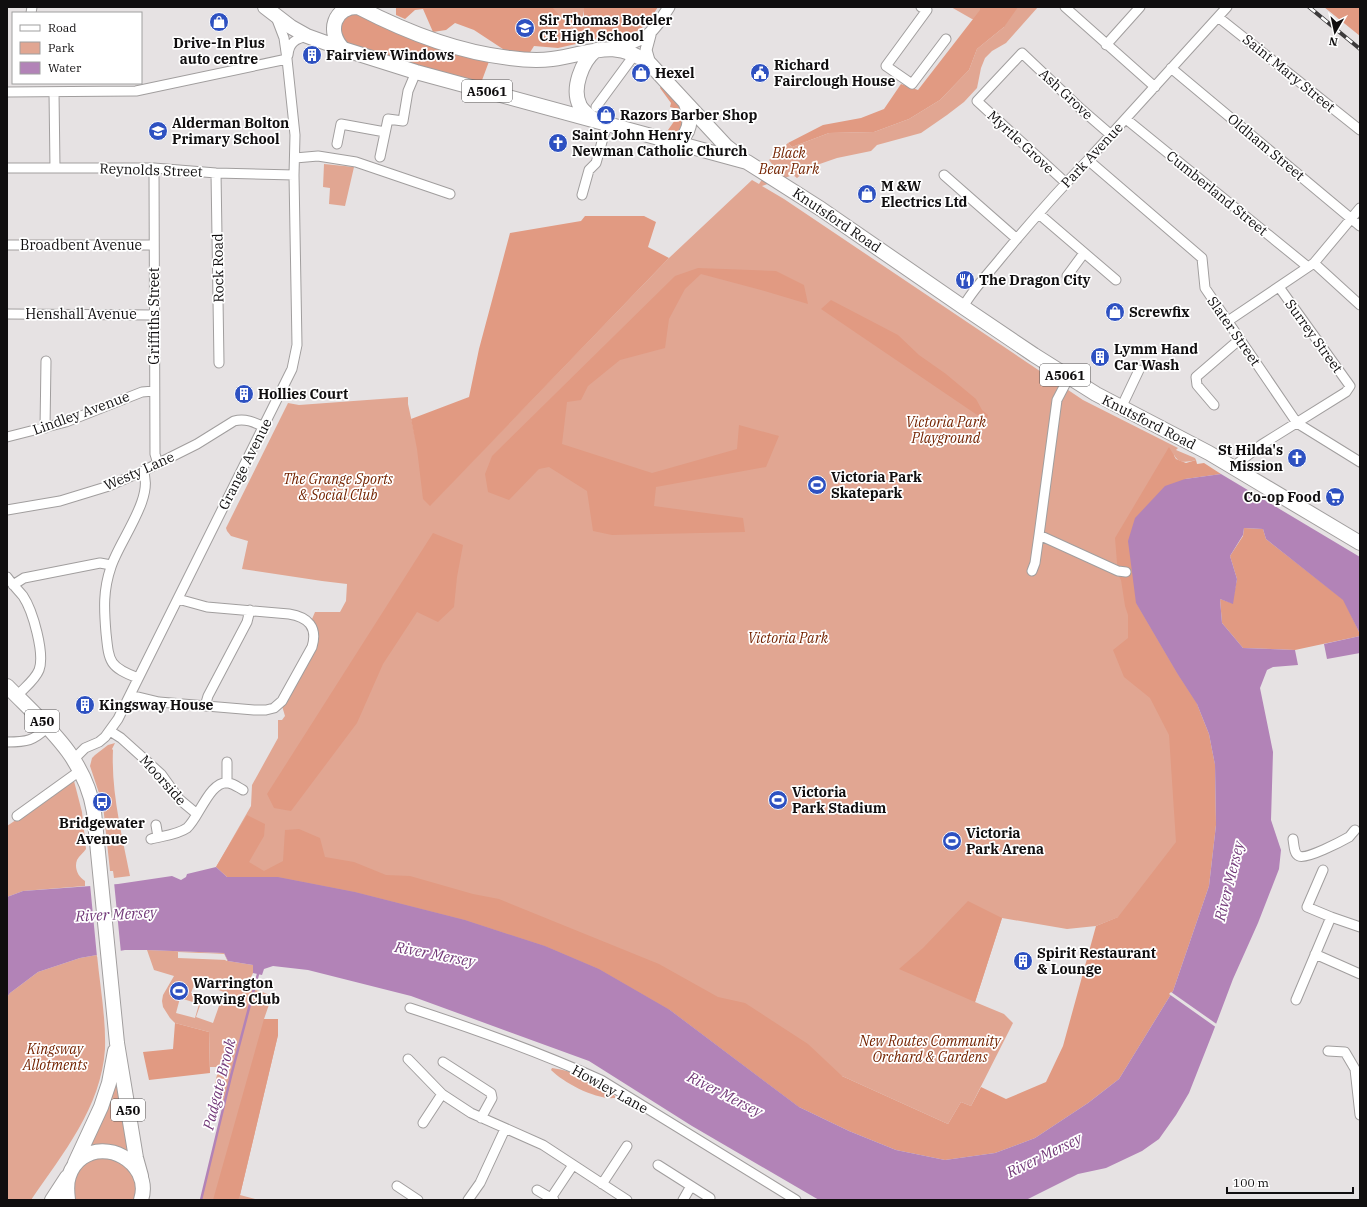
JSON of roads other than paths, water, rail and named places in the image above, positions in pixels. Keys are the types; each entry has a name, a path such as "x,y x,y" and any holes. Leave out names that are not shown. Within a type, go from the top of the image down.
{"main road":[{"name":"Knutsford Road","path":"265,7 291,27 308,36 343,49 416,72 594,113 607,124 747,162 856,232 963,307 1069,377 1121,408 1233,467 1360,543"},
{"path":"308,36 320,31 328,24 332,15 333,7"},
{"path":"343,49 339,45 334,35 336,18 343,10 359,7"},
{"name":"A5061","path":"359,7 391,24 424,37 491,56 540,60 602,49 621,50 635,54 650,64 726,146 747,162"},
{"path":"594,113 579,105 577,93 579,78 584,64 591,55 602,49"},
{"path":"675,143 681,140 690,126 686,104"},
{"name":"A50","path":"12,691 48,727 77,764 89,789 92,801 101,872 117,1043 136,1158 142,1181 141,1200"},
{"name":"A50","path":"68,1200 66,1188 70,1172 101,1107 109,1083 117,1043"},
{"name":"A50","path":"52,1200 80,1159 91,1153 103,1150 115,1152 126,1157 135,1166 142,1181"}],"street":[{"path":"650,64 646,50 650,34 669,7"},
{"path":"1064,7 1155,86"},
{"path":"1106,45 1140,7"},
{"path":"924,9 886,66 912,84 946,40"},
{"name":"Park Avenue","path":"963,307 973,292 1017,239 1066,183 1126,119 1221,10"},
{"name":"Saint Mary Street","path":"1221,10 1360,130"},
{"name":"Grange Avenue","path":"17,816 77,764 85,748 99,742 110,731 118,719 290,376 296,351 295,135 284,38 276,16"},
{"path":"602,49 628,44 650,34"},
{"name":"Grange Avenue","path":"287,58 288,49 291,43 298,38 308,36"},
{"name":"Ash Grove","path":"977,101 1022,53 1081,109 1111,135"},
{"path":"594,113 635,54"},
{"path":"7,92 136,91 287,58"},
{"name":"Oldham Street","path":"1171,68 1360,226"},
{"path":"380,157 388,119 404,121 408,90 416,72"},
{"path":"54,92 55,168"},
{"name":"Myrtle Grove","path":"977,101 1066,183"},
{"name":"Cumberland Street","path":"1126,119 1360,305"},
{"path":"337,144 341,124 385,132"},
{"path":"582,195 589,170 596,163 607,124"},
{"path":"295,158 318,156 356,162 450,194"},
{"name":"Slater Street","path":"1088,160 1202,258 1205,288 1297,422 1360,462"},
{"name":"Reynolds Street","path":"7,168 154,168 216,173 294,175"},
{"name":"Griffiths Street","path":"154,168 154,391 155,454 158,464"},
{"name":"Rock Road","path":"216,173 220,363"},
{"path":"944,175 1017,239"},
{"path":"1228,321 1311,265 1360,208"},
{"path":"1039,214 1116,280"},
{"name":"Broadbent Avenue","path":"7,246 154,245"},
{"path":"1067,276 1084,253"},
{"name":"Surrey Street","path":"1279,287 1350,386 1346,392 1297,422"},
{"name":"Henshall Avenue","path":"7,314 154,315"},
{"path":"1214,405 1197,385 1196,377 1240,339"},
{"path":"45,428 46,360"},
{"path":"1121,408 1139,370"},
{"path":"1032,571 1035,563 1057,400 1069,377"},
{"name":"Lindley Avenue","path":"7,437 66,422 142,392 154,391"},
{"name":"Westy Lane","path":"7,510 60,501 109,486 158,464 197,444 234,421 249,421 264,427"},
{"path":"1233,467 1261,445 1297,422"},
{"path":"138,678 117,668 111,661 108,654 104,609 106,585 112,565 143,499 146,483 143,471"},
{"path":"1039,535 1118,571 1126,572"},
{"path":"13,585 24,578 100,563 112,565"},
{"path":"7,577 23,597 34,622 39,647 40,664 35,677 12,691"},
{"path":"130,695 159,702 266,710 274,708 282,701 310,651 314,634 311,625 305,618 289,614 200,606 178,599"},
{"path":"205,706 208,696 247,622 250,610"},
{"path":"7,742 25,742 31,740 48,727"},
{"name":"Moorside","path":"110,731 121,738 161,774 179,799 197,814"},
{"path":"227,762 227,783 233,784 243,790"},
{"name":"Moorside","path":"156,825 155,838 184,830 189,826 216,786 227,783"},
{"path":"1293,839 1296,853 1303,857 1311,855 1350,836 1355,830"},
{"path":"1324,870 1307,907 1360,927"},
{"path":"1296,1000 1331,917"},
{"path":"1315,954 1360,974"},
{"name":"Howley Lane","path":"410,1008 488,1034 601,1080 796,1200"},
{"path":"1328,1051 1345,1052 1357,1069 1360,1115"},
{"path":"408,1059 442,1094 481,1118 543,1145 627,1200"},
{"path":"443,1062 491,1093 492,1098 481,1118"},
{"path":"423,1123 442,1094"},
{"path":"468,1200 480,1183 505,1129"},
{"path":"602,1184 627,1146"},
{"path":"538,1190 553,1199 573,1165"},
{"path":"658,1165 710,1198"},
{"path":"142,1181 148,1200"},
{"path":"397,1186 418,1200"},
{"path":"683,1200 691,1186"}],"water":[{"name":"River Mersey","path":"1221,474 1360,557 1360,634 1343,600 1266,539 1263,529 1244,528 1243,535 1230,556 1237,579 1233,604 1220,599 1222,623 1243,648 1295,650 1298,665 1273,667 1267,670 1260,688 1273,752 1271,820 1281,850 1279,869 1258,923 1233,979 1189,1093 1159,1139 1142,1151 1106,1168 1078,1174 1026,1200 819,1200 692,1126 589,1061 411,996 308,970 273,966 264,969 262,975 253,973 253,965 228,961 224,953 125,950 80,958 38,972 10,993 7,997 7,897 23,891 118,884 172,876 181,880 186,877 187,874 216,867 227,877 278,877 355,892 465,920 545,946 599,969 670,1010 799,1107 849,1131 896,1150 945,1160 995,1153 1035,1138 1088,1103 1119,1079 1173,991 1209,886 1216,825 1215,765 1209,734 1197,704 1136,603 1128,541 1135,518 1165,486 1185,479"},
{"path":"1360,636 1360,653 1327,659 1324,644"}],"waterway":[{"name":"Padgate Brook","path":"201,1200 231,1076 258,974"}],"railway":[{"path":"1309,7 1360,49"}],"place":[{"name":"Drive-In Plus auto centre","path":"219,22"},
{"name":"Sir Thomas Boteler CE High School","path":"525,28"},
{"name":"Fairview Windows","path":"312,55"},
{"name":"Hexel","path":"641,73"},
{"name":"Richard Fairclough House","path":"760,73"},
{"name":"Razors Barber Shop","path":"606,115"},
{"name":"Alderman Bolton Primary School","path":"158,131"},
{"name":"Saint John Henry Newman Catholic Church","path":"558,143"},
{"name":"M &W Electrics Ltd","path":"867,194"},
{"name":"The Dragon City","path":"965,280"},
{"name":"Screwfix","path":"1115,312"},
{"name":"Lymm Hand Car Wash","path":"1100,357"},
{"name":"Hollies Court","path":"244,394"},
{"name":"St Hilda's Mission","path":"1297,458"},
{"name":"Victoria Park Skatepark","path":"817,485"},
{"name":"Co-op Food","path":"1335,497"},
{"name":"Kingsway House","path":"85,705"},
{"name":"Victoria Park Stadium","path":"778,800"},
{"name":"Bridgewater Avenue","path":"102,802"},
{"name":"Victoria Park Arena","path":"952,841"},
{"name":"Spirit Restaurant & Lounge","path":"1023,961"},
{"name":"Warrington Rowing Club","path":"179,991"}],"park label":[{"name":"Black Bear Park","path":"789,162"},
{"name":"Victoria Park Playground","path":"946,430"},
{"name":"The Grange Sports & Social Club","path":"338,488"},
{"name":"Victoria Park","path":"788,638"},
{"name":"New Routes Community Orchard & Gardens","path":"930,1050"},
{"name":"Kingsway Allotments","path":"55,1058"}]}
